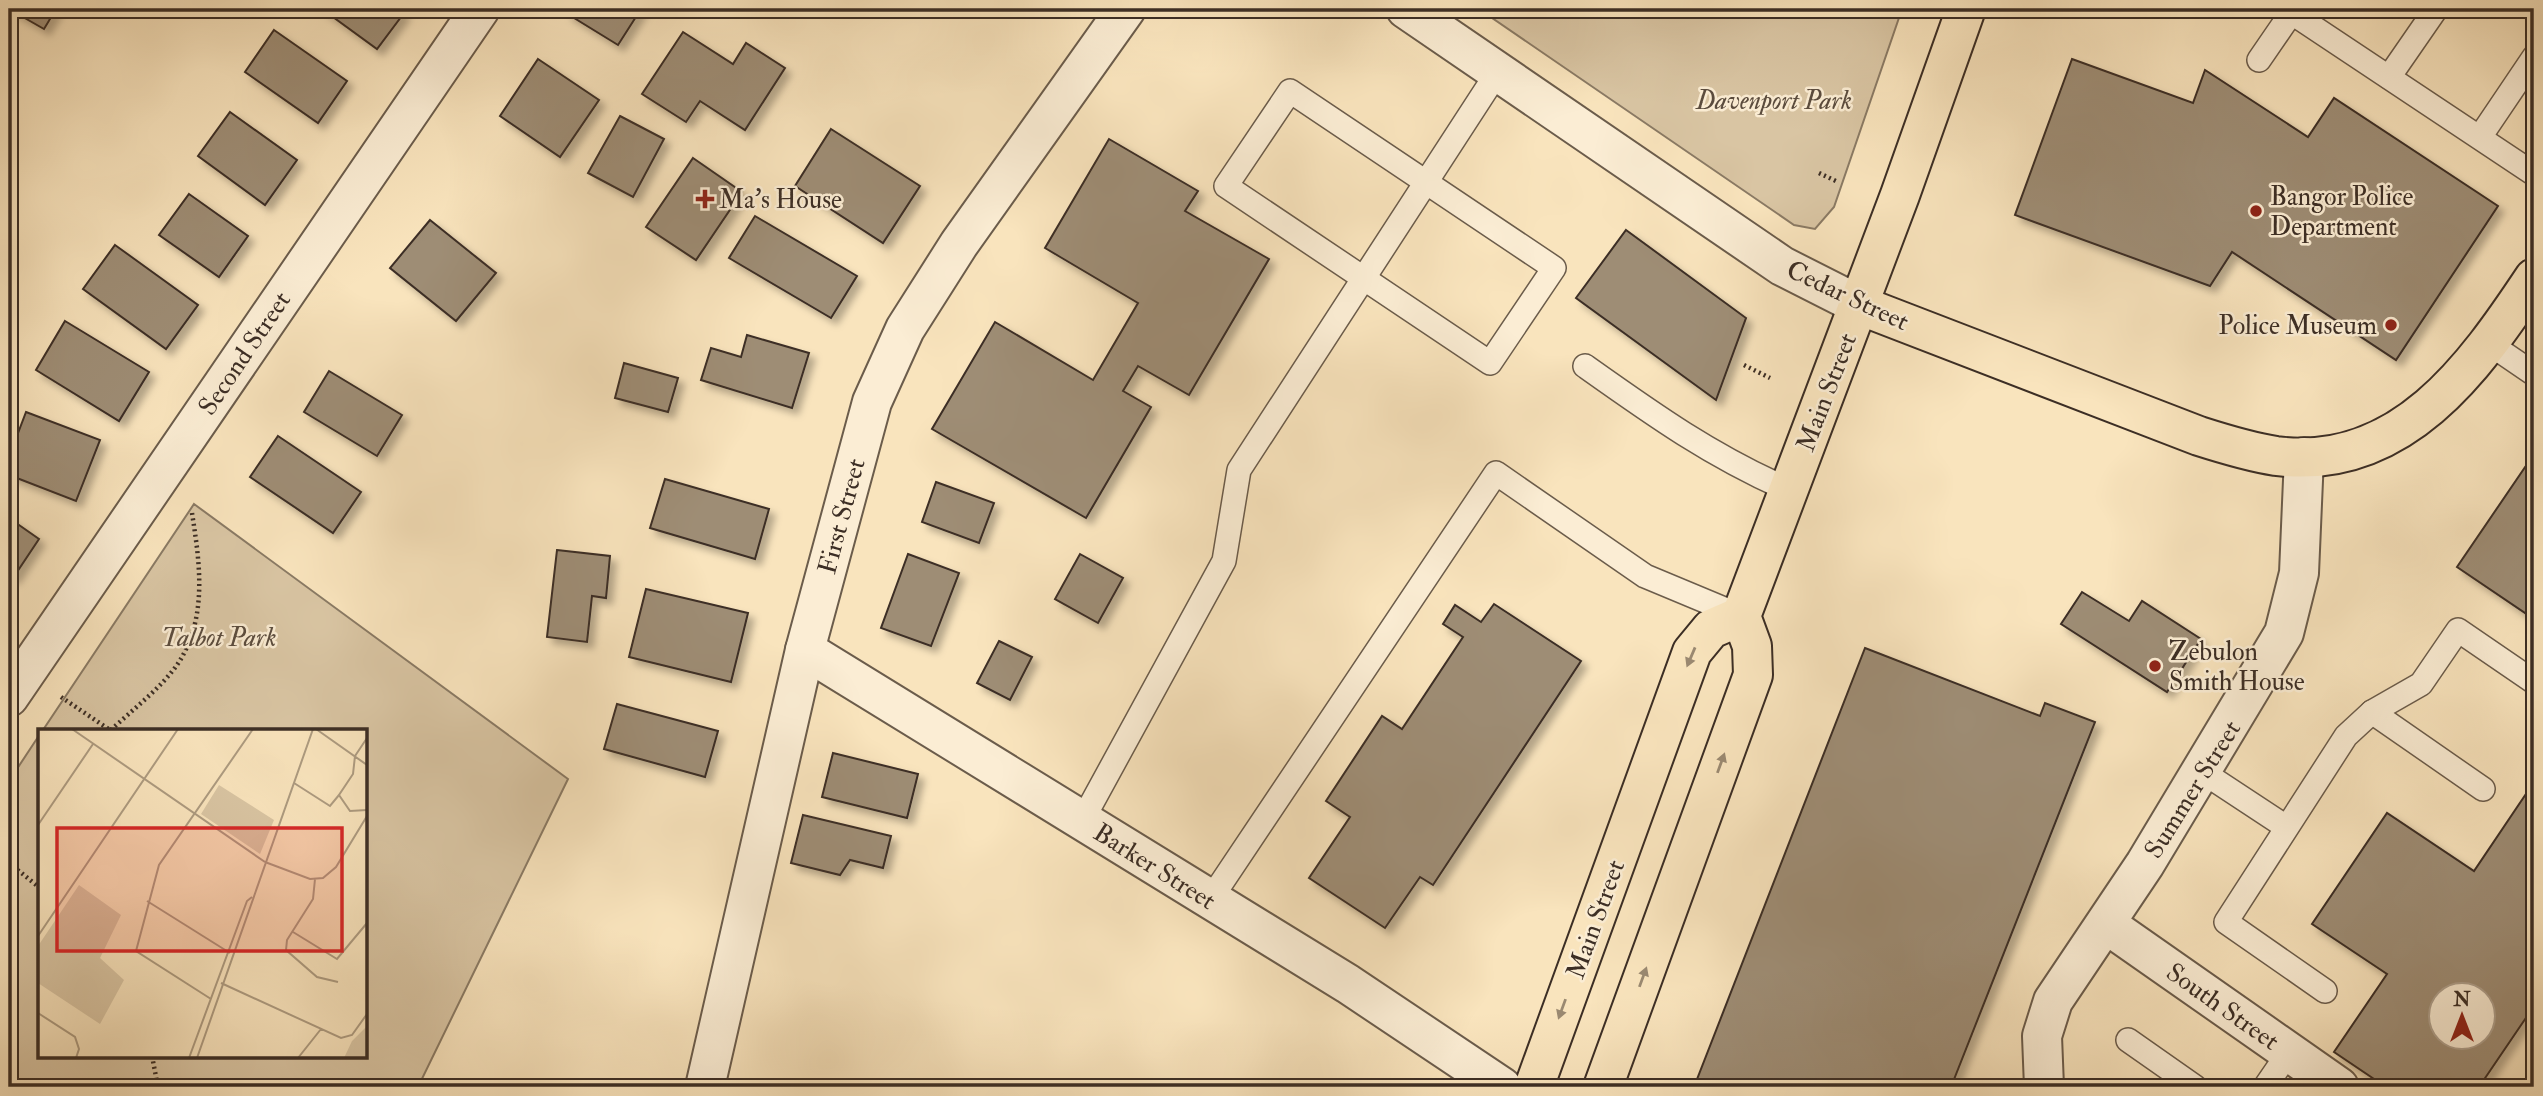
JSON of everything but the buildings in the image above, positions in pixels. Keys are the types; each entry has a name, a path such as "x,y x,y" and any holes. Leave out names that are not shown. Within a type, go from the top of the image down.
{"main road":[{"name":"Main Street","path":"1534,1087 1692,652 1699,640 1711,629 1741,616 1859,305 1966,9"},
{"path":"2304,457 2353,448 2413,419 2445,395 2490,344 2534,278"},
{"name":"Cedar Street","path":"1859,305 2199,436 2253,451 2304,457"},
{"path":"1603,1087 1753,675 1752,646 1741,616"}],"street":[{"name":"Second Street","path":"9,697 480,9"},
{"name":"First Street","path":"705,1087 805,650 872,402 905,329 959,244 1126,9"},
{"name":"Cedar Street","path":"1406,9 1782,266 1859,305"},
{"name":"Summer Street","path":"2044,1087 2041,1052 2045,1019 2061,986 2106,924 2202,771 2263,672 2291,616 2300,573 2304,457"},
{"name":"Barker Street","path":"805,650 1348,984 1502,1087"},
{"name":"South Street","path":"2106,924 2339,1087"}],"lane":[{"path":"2389,78 2436,9"},
{"path":"2259,60 2293,11 2534,174"},
{"path":"2480,138 2534,57"},
{"path":"1082,821 1224,561 1239,470 1497,73"},
{"path":"1290,91 1554,268 1490,363 1364,278 1226,186 1290,91"},
{"path":"2490,344 2534,374"},
{"path":"1584,366 1684,436 1733,465 1789,491"},
{"path":"1210,900 1496,473 1645,576 1741,616"},
{"path":"2325,991 2226,922 2346,736 2372,712 2421,684 2458,630 2534,682"},
{"path":"2372,712 2483,789"},
{"path":"2202,771 2286,827"},
{"path":"2128,1040 2195,1087"},
{"path":"2265,1087 2289,1052"}],"path":[{"path":"1819,173 1838,182"},
{"path":"1744,365 1770,378"},
{"path":"112,729 176,665 194,630 201,577 192,513"},
{"path":"61,697 109,729"},
{"path":"9,863 38,886"},
{"path":"152,1058 158,1087"}],"green space":[{"name":"Davenport Park","path":"1479,9 1902,9 1834,207 1815,229 1794,225"},
{"name":"Talbot Park","path":"194,504 568,779 418,1087 9,1087 9,781 38,737 38,1058 368,1058 368,729 44,729"}],"place":[{"name":"Ma's House","path":"705,199"},
{"name":"Bangor Police Department","path":"2256,211"},
{"name":"Police Museum","path":"2391,325"},
{"name":"Zebulon Smith House","path":"2155,666"}]}
